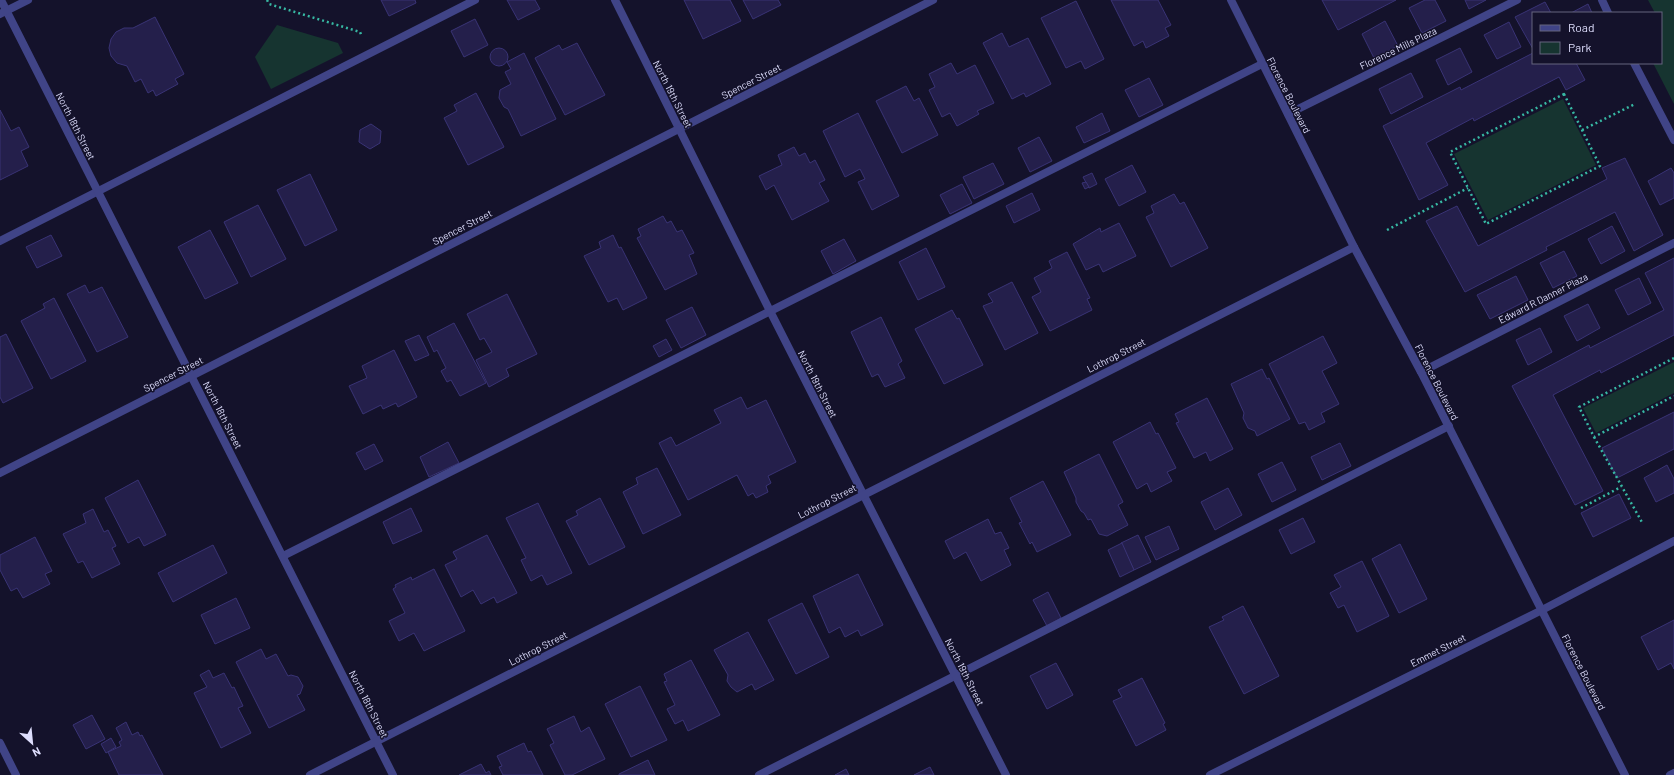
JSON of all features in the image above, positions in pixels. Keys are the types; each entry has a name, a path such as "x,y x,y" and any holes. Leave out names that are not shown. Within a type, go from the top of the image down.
{"street":[{"name":"North 18th Street","path":"1,0 3,12 98,192 393,775"},
{"path":"3,12 28,0"},
{"path":"0,241 475,0"},
{"name":"North 19th Street","path":"615,0 770,311 1006,775"},
{"name":"Spencer Street","path":"0,473 933,0"},
{"name":"Florence Boulevard","path":"1231,0 1354,247 1449,426 1625,775"},
{"name":"Florence Mills Plaza","path":"1288,114 1517,0"},
{"path":"1602,0 1608,12"},
{"path":"283,556 1262,64"},
{"path":"1635,64 1674,140"},
{"name":"Edward R Danner Plaza","path":"1421,372 1674,244"},
{"name":"Lothrop Street","path":"310,775 1354,247"},
{"path":"760,775 1449,426"},
{"name":"Emmet Street","path":"1210,775 1542,610 1674,541"},
{"path":"0,743 16,775"},
{"path":"1670,775 1674,773"}],"path":[{"path":"267,0 269,4 360,32 371,53"},
{"path":"1564,94 1582,130 1600,166 1486,224 1450,152 1564,94"},
{"path":"1582,130 1641,101"},
{"path":"1387,230 1468,188"},
{"path":"1642,524 1625,491 1621,488 1579,407 1674,358"},
{"path":"1594,437 1674,396"},
{"path":"1581,508 1621,488"}],"green space":[{"path":"1648,0 1674,0 1674,104 1654,64 1662,64 1662,12 1654,12"},
{"path":"277,25 338,43 343,53 271,89 255,57"},
{"path":"1563,99 1596,165 1488,220 1454,154"},
{"path":"1674,362 1674,393 1596,433 1583,408"}],"building":[{"path":"381,0 415,0 416,3 389,16"},
{"path":"507,0 535,0 540,9 518,20"},
{"path":"684,0 730,0 741,21 703,39"},
{"path":"743,0 778,0 781,5 753,19"},
{"path":"1111,0 1158,0 1171,25 1165,28 1169,36 1146,48 1143,41 1134,46"},
{"path":"1322,0 1396,0 1338,30"},
{"path":"1425,0 1435,0 1446,21 1422,33 1409,8"},
{"path":"1465,0 1486,0 1469,9"},
{"path":"1076,1 1104,59 1085,69 1081,61 1066,68 1041,18"},
{"path":"1545,2 1550,12 1532,12 1532,47 1515,17"},
{"path":"1588,4 1592,12 1573,12"},
{"path":"155,17 184,74 175,79 178,84 156,96 153,90 148,93 141,79 135,82 127,66 117,63 111,56 109,48 111,39 116,32 124,28 133,28"},
{"path":"475,19 488,45 464,57 451,31"},
{"path":"1385,21 1398,46 1374,58 1362,34"},
{"path":"1509,22 1521,47 1497,59 1484,35"},
{"path":"1002,33 1009,47 1028,38 1051,84 1026,97 1024,93 1012,99 983,43"},
{"path":"577,43 605,95 565,115 535,58 559,45 562,50"},
{"path":"499,48 505,51 508,57 505,63 499,66 493,63 490,57 493,51"},
{"path":"1460,48 1472,72 1448,85 1436,60"},
{"path":"524,53 556,119 521,136 508,109 504,107 499,98 500,90 511,84 505,72 511,69 507,62"},
{"path":"1532,54 1532,64 1577,64 1585,80 1566,90 1559,77 1474,121 1473,118 1426,143 1448,185 1419,200 1383,126 1460,87 1461,90"},
{"path":"951,63 957,74 975,65 994,103 977,111 979,114 957,126 950,113 942,117 929,90 935,87 929,74"},
{"path":"1411,73 1423,97 1391,114 1379,89"},
{"path":"1149,78 1163,105 1139,117 1125,90"},
{"path":"906,86 914,101 919,98 938,135 902,153 876,101"},
{"path":"476,93 504,147 468,165 444,118 457,111 454,105"},
{"path":"0,110 11,131 19,127 29,147 21,151 28,166 0,180"},
{"path":"858,113 899,196 872,210 858,182 865,179 860,169 845,177 823,131"},
{"path":"1102,113 1110,131 1084,143 1076,127"},
{"path":"371,124 381,131 380,143 370,149 359,142 360,130"},
{"path":"1039,137 1052,161 1030,172 1018,148"},
{"path":"794,147 799,156 805,153 810,163 815,160 825,180 819,183 829,201 792,220 774,185 766,190 759,176 782,165 778,155"},
{"path":"1625,158 1663,235 1634,251 1615,212 1546,247 1547,250 1465,292 1426,221 1457,206 1478,246 1607,179 1602,168"},
{"path":"993,163 1004,184 974,199 963,177"},
{"path":"1132,165 1146,192 1119,206 1105,179"},
{"path":"1671,168 1674,173 1674,198 1660,205 1648,181"},
{"path":"1092,173 1097,184 1089,188 1083,177"},
{"path":"310,174 337,230 305,246 277,190"},
{"path":"1086,182 1089,187 1085,189 1082,183"},
{"path":"962,184 972,203 950,214 940,195"},
{"path":"1032,193 1040,210 1014,223 1006,206"},
{"path":"1174,194 1180,204 1184,202 1208,248 1171,267 1146,217 1154,213 1151,206"},
{"path":"258,205 286,259 251,277 224,222"},
{"path":"663,216 667,223 671,221 677,232 682,230 694,253 689,255 697,274 665,290 637,238 641,236 638,229"},
{"path":"1119,223 1136,256 1103,272 1099,264 1086,270 1073,244 1100,228 1101,232"},
{"path":"1612,226 1625,251 1601,264 1588,239"},
{"path":"210,230 238,283 205,299 178,247"},
{"path":"51,235 62,256 37,268 26,247"},
{"path":"613,235 619,248 621,247 647,298 623,310 617,298 608,302 584,256 601,248 599,242"},
{"path":"844,239 856,261 833,274 821,251"},
{"path":"926,248 945,287 918,300 899,262"},
{"path":"1564,251 1577,276 1553,288 1540,263"},
{"path":"1067,252 1090,298 1087,299 1092,310 1050,331 1032,297 1041,292 1034,278 1052,268 1049,261"},
{"path":"1674,258 1674,335 1601,373 1600,370 1553,395 1603,491 1575,505 1512,386 1589,345 1590,348 1664,310 1645,273"},
{"path":"1516,276 1528,300 1490,319 1477,295"},
{"path":"1639,278 1651,303 1628,315 1615,290"},
{"path":"1012,282 1038,333 1005,350 983,306 993,302 988,294"},
{"path":"85,285 89,293 102,287 128,337 97,352 67,294"},
{"path":"507,294 537,354 506,369 509,376 489,387 476,360 492,352 484,338 480,340 467,314"},
{"path":"54,298 86,361 51,379 21,321 45,308 43,304"},
{"path":"1588,304 1600,328 1577,341 1564,316"},
{"path":"692,307 706,335 681,348 666,320"},
{"path":"952,310 957,319 959,318 983,365 944,384 915,329"},
{"path":"881,317 902,361 898,364 905,378 885,387 878,374 872,377 851,332"},
{"path":"454,323 486,383 460,396 451,380 447,382 441,371 446,368 437,350 434,352 427,337"},
{"path":"1540,328 1552,352 1528,365 1516,340"},
{"path":"6,334 33,388 3,403 0,397 0,337"},
{"path":"419,335 429,355 415,361 405,341"},
{"path":"1323,336 1337,363 1322,371 1339,404 1321,413 1325,422 1309,430 1305,422 1299,424 1269,364"},
{"path":"666,339 672,350 659,357 653,346"},
{"path":"394,350 417,397 398,407 396,403 383,409 381,405 363,414 349,386 367,378 362,366"},
{"path":"1262,369 1267,379 1269,378 1290,419 1257,436 1255,431 1248,428 1243,418 1244,413 1231,384"},
{"path":"741,397 747,409 766,400 796,462 768,476 771,483 766,486 768,492 756,498 753,493 748,496 737,475 688,500 659,443 671,437 676,446 721,423 714,410"},
{"path":"1207,398 1233,449 1210,461 1206,452 1194,458 1176,423 1179,422 1175,414"},
{"path":"1674,412 1674,449 1617,478 1602,448"},
{"path":"1150,422 1156,434 1158,433 1176,468 1167,472 1172,481 1151,492 1147,483 1137,489 1113,442"},
{"path":"448,442 459,463 429,477 420,457"},
{"path":"1340,443 1351,466 1322,480 1311,457"},
{"path":"374,444 383,461 365,470 356,453"},
{"path":"1099,454 1123,502 1118,505 1128,525 1107,536 1099,534 1091,519 1088,520 1081,511 1064,472"},
{"path":"1282,462 1296,490 1272,502 1258,474"},
{"path":"1667,465 1674,479 1674,493 1656,502 1644,478"},
{"path":"657,468 681,515 643,534 623,492 638,484 636,478"},
{"path":"138,480 166,535 144,546 139,537 128,543 105,498"},
{"path":"1043,481 1071,535 1037,552 1032,542 1030,544 1019,523 1022,522 1010,498"},
{"path":"1228,488 1242,515 1215,530 1201,502"},
{"path":"1619,494 1631,518 1593,537 1581,513"},
{"path":"600,498 625,547 589,565 566,521 578,515 576,511"},
{"path":"538,503 572,573 547,585 542,575 531,581 521,560 526,558 506,518"},
{"path":"411,508 422,531 393,544 383,522"},
{"path":"93,509 104,532 108,530 116,546 112,548 120,564 92,578 83,561 78,563 63,534 86,523 83,514"},
{"path":"1303,518 1315,542 1291,554 1279,530"},
{"path":"988,519 995,534 1001,532 1009,548 1004,550 1011,565 981,581 966,552 954,559 945,541"},
{"path":"1169,526 1179,549 1156,560 1145,537"},
{"path":"487,535 517,593 497,603 494,597 481,604 473,590 461,597 445,565 457,559 453,552"},
{"path":"1138,535 1151,562 1134,570 1121,543"},
{"path":"35,537 52,571 45,574 50,584 23,598 17,588 11,591 0,570 0,555"},
{"path":"1122,543 1134,570 1120,577 1108,550"},
{"path":"1400,544 1427,599 1399,613 1372,559"},
{"path":"213,545 227,573 173,602 158,573"},
{"path":"1362,561 1389,616 1357,632 1344,605 1338,608 1330,593 1341,587 1334,575"},
{"path":"434,569 465,631 424,651 414,633 399,641 389,621 405,613 393,589 396,587 395,585 411,577 412,580"},
{"path":"858,574 883,625 861,636 858,630 845,637 840,627 829,633 813,596"},
{"path":"1048,592 1061,618 1047,626 1033,600"},
{"path":"236,598 250,628 215,644 201,615"},
{"path":"802,603 829,657 796,674 768,620"},
{"path":"1243,606 1279,676 1244,694 1209,627 1224,620 1222,617"},
{"path":"1674,620 1674,669 1671,663 1658,670 1641,637"},
{"path":"748,632 774,680 755,690 752,684 737,692 727,681 728,675 714,650"},
{"path":"261,649 266,659 276,654 288,676 291,675 298,677 303,686 300,694 297,695 305,710 269,728 236,662"},
{"path":"691,660 720,715 688,731 683,720 675,724 667,709 675,705 664,682 667,681 664,674"},
{"path":"1056,663 1073,695 1047,709 1030,676"},
{"path":"209,670 213,678 224,673 232,688 234,687 243,706 238,708 251,733 221,748 194,693 207,687 200,675"},
{"path":"1142,678 1165,723 1163,724 1166,730 1136,746 1113,701 1122,697 1118,690"},
{"path":"640,686 667,740 631,757 605,704"},
{"path":"92,715 105,739 86,749 73,725"},
{"path":"574,716 581,732 589,727 605,759 572,775 565,775 550,745 554,743 547,729"},
{"path":"126,722 132,735 138,732 140,736 142,735 163,775 119,775 108,752 121,746 119,742 122,740 116,728"},
{"path":"111,738 116,747 106,753 101,744"},
{"path":"524,743 528,752 531,751 543,775 503,775 499,767 502,766 497,756"},
{"path":"648,760 655,775 619,775 619,774"},
{"path":"481,764 486,773 489,771 491,775 459,775"},
{"path":"930,767 934,775 914,775"},
{"path":"846,769 849,775 835,775"}]}
